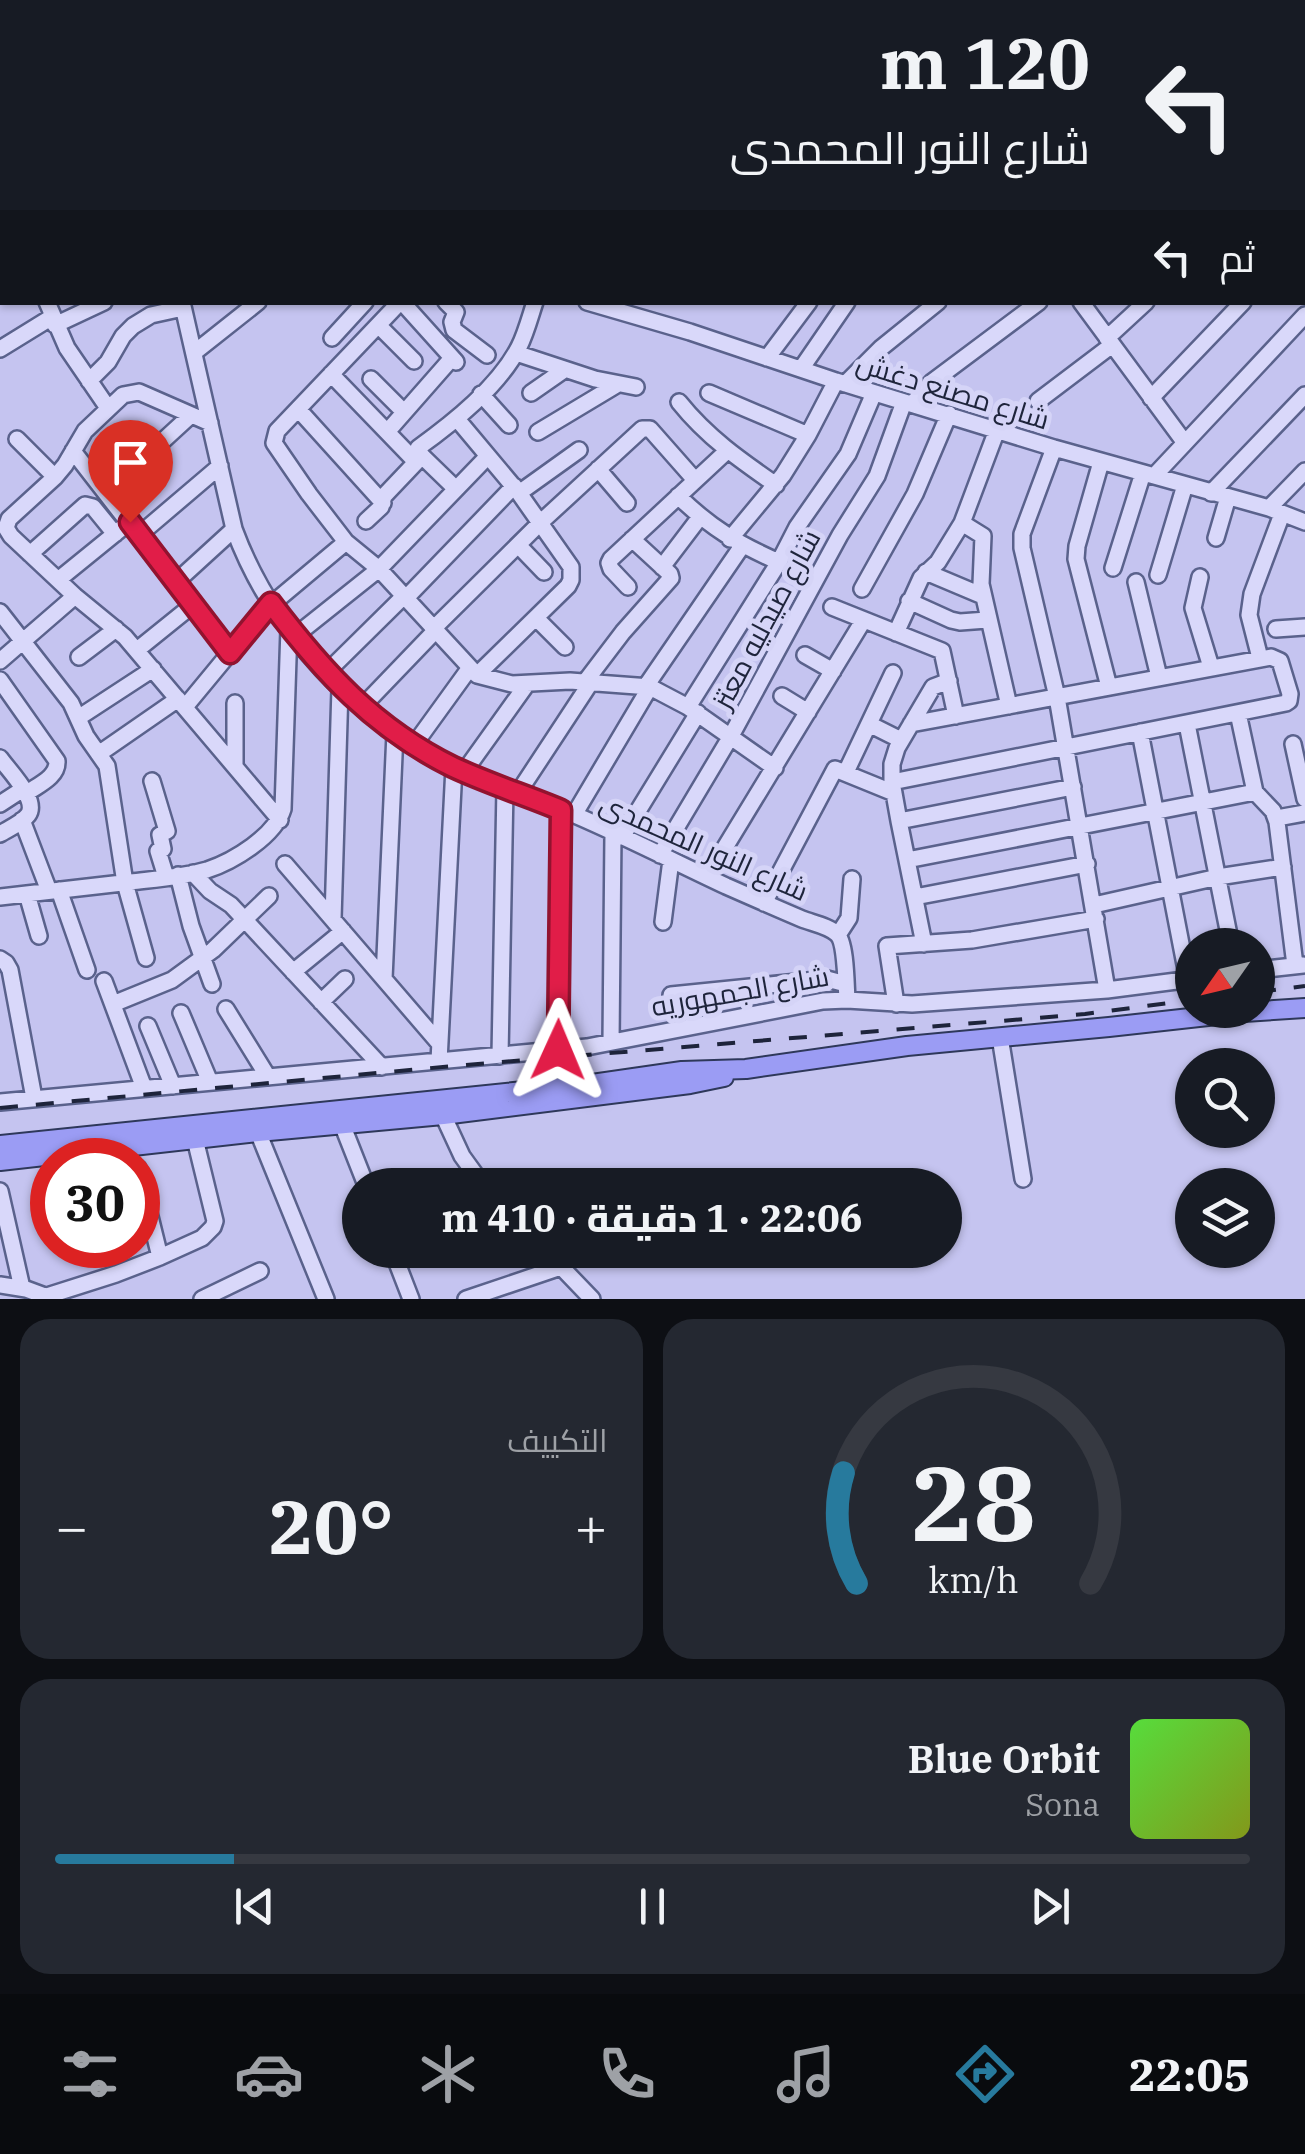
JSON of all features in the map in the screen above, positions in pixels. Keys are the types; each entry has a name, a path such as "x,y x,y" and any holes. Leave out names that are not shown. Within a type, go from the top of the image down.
{"main road":[{"path":"0,1145 707,1081 746,1069 907,1046 1305,1008"},
{"path":"160,1147 339,1117 444,1115 536,1097"},
{"path":"0,1161 30,1159"}],"street":[{"path":"0,350 52,315 92,305"},
{"path":"89,381 133,326 150,315 182,305"},
{"name":"شارع النور المحمدى","path":"182,305 234,528 256,580 292,632 340,688 394,733 459,769 567,812 838,935"},
{"path":"194,352 254,305"},
{"path":"332,338 362,305"},
{"path":"398,305 277,431 274,443 346,542 379,569 474,672 500,682 648,687 693,710 775,768"},
{"path":"387,432 454,360 404,305"},
{"path":"449,305 456,312 454,330 487,355"},
{"path":"366,520 419,459 418,448 457,419 502,372 516,353 535,305"},
{"name":"شارع مصنع دغش","path":"598,305 840,383 1305,522"},
{"path":"768,358 806,305"},
{"path":"801,369 845,305"},
{"path":"558,1050 567,812 840,383 930,305"},
{"path":"908,403 1035,305"},
{"path":"1083,305 1184,444"},
{"path":"1038,401 1109,341 1143,305"},
{"path":"1151,398 1240,305"},
{"path":"52,315 67,348 108,408"},
{"path":"1113,568 1148,474 1184,444 1305,315"},
{"path":"378,325 414,361"},
{"path":"516,353 564,370 636,387"},
{"path":"531,393 564,370"},
{"path":"332,374 387,432 456,489"},
{"path":"371,379 404,412"},
{"path":"538,432 618,384"},
{"path":"210,423 134,392 123,395 85,431 65,465 9,519 6,528 137,650 280,820"},
{"path":"611,1042 617,835 797,527 848,454 874,392"},
{"path":"709,393 808,435"},
{"path":"481,394 510,425"},
{"path":"1210,492 1305,395"},
{"path":"679,402 727,451 776,485"},
{"name":"شارع صيدليه معتز","path":"666,857 840,535 877,476 908,403"},
{"path":"298,409 383,502"},
{"path":"862,589 915,494 949,414"},
{"path":"106,492 190,416"},
{"path":"414,745 474,672 568,586 572,574 540,522 457,419"},
{"path":"362,708 540,522 642,429 650,429 695,480"},
{"path":"896,633 926,572 942,557 962,524 997,430"},
{"path":"17,439 55,477"},
{"path":"1054,448 1022,541 1057,696 1108,990"},
{"path":"73,450 230,653"},
{"path":"326,673 516,490 579,450"},
{"path":"628,587 609,563 727,451"},
{"path":"0,897 179,875 216,866 270,832 280,820 283,808 292,632 379,569 488,456"},
{"path":"1101,462 1076,559 1110,686"},
{"path":"58,580 114,534 134,529 220,466"},
{"path":"598,469 627,503"},
{"path":"1260,658 1250,608 1252,594 1276,511 1305,471"},
{"path":"1158,575 1185,485"},
{"path":"678,496 700,518 736,542 779,562"},
{"path":"1216,538 1228,497"},
{"path":"30,554 84,505 93,508 114,534"},
{"path":"662,567 700,518"},
{"path":"962,524 983,536 980,577 1009,706"},
{"path":"176,582 234,528"},
{"path":"500,1056 512,790 623,632 670,580 670,574 632,540"},
{"path":"100,752 181,703 272,604 346,542"},
{"path":"518,545 544,572"},
{"path":"926,572 983,596"},
{"path":"1200,577 1194,608 1211,667"},
{"path":"1136,582 1160,677"},
{"path":"0,661 75,596"},
{"path":"909,601 950,620 987,620"},
{"path":"137,650 194,604"},
{"path":"832,607 942,651 956,716"},
{"path":"0,612 71,702 86,736 109,771 126,883 146,958"},
{"path":"536,618 565,647"},
{"path":"707,877 863,621"},
{"path":"1276,629 1305,627"},
{"path":"79,657 116,628"},
{"path":"805,655 833,672"},
{"path":"764,903 834,770 893,788 1066,747 1238,713 1293,692 1278,658 1260,658 910,724"},
{"path":"78,718 153,669"},
{"path":"846,772 892,674"},
{"path":"0,680 58,765 54,774 0,804"},
{"path":"924,944 893,788 892,764 901,740 934,686 949,681"},
{"path":"438,1062 459,769 526,684"},
{"path":"293,972 338,925 340,688"},
{"path":"782,696 808,712"},
{"path":"235,703 235,767"},
{"path":"1238,713 1254,792 1276,818 1300,965 1275,968"},
{"path":"868,724 901,740"},
{"path":"1187,724 1228,928"},
{"path":"1140,732 1179,928"},
{"path":"384,979 394,733"},
{"path":"1292,744 1305,799"},
{"path":"0,834 22,820 31,808 25,791 1,761"},
{"path":"152,782 167,831 160,835 163,849 158,852 179,875 227,902 382,1067"},
{"path":"899,821 1073,787"},
{"path":"907,860 1254,792"},
{"path":"1276,818 1305,813"},
{"path":"22,820 88,970"},
{"path":"662,922 666,857"},
{"path":"285,864 439,1043"},
{"path":"915,897 1086,864"},
{"path":"896,1004 887,946 972,940 1095,912 1170,888 1282,867"},
{"path":"179,875 212,984"},
{"path":"846,992 838,935 849,918 852,879"},
{"path":"27,894 40,936"},
{"path":"113,1004 166,984 202,958 269,896"},
{"path":"0,960 9,966 8,1004 34,1098"},
{"path":"320,1002 346,979"},
{"path":"671,996 827,979 846,992"},
{"path":"104,981 144,1088"},
{"name":"شارع الجمهوريه","path":"0,1102 558,1050 823,1002 846,992 896,1004 1175,982"},
{"path":"226,1009 268,1077"},
{"path":"181,1012 210,1082"},
{"path":"148,1026 173,1086"},
{"path":"1000,1037 1022,1179"},
{"path":"444,1115 471,1168"},
{"path":"339,1117 359,1168"},
{"path":"258,1132 326,1299"},
{"path":"160,1257 209,1232 215,1221 195,1139"},
{"path":"0,1191 22,1288"},
{"path":"0,1284 50,1298 131,1268"},
{"path":"399,1268 411,1299"},
{"path":"466,1299 559,1268"},
{"path":"563,1268 592,1299"},
{"path":"202,1299 260,1271"}],"railway":[{"path":"1275,990 1305,986"},
{"path":"0,1108 1085,1014 1175,1002"}],"route":[{"path":"130,522 230,653 271,603 326,673 394,733 454,767 561,810 558,1050"}]}
